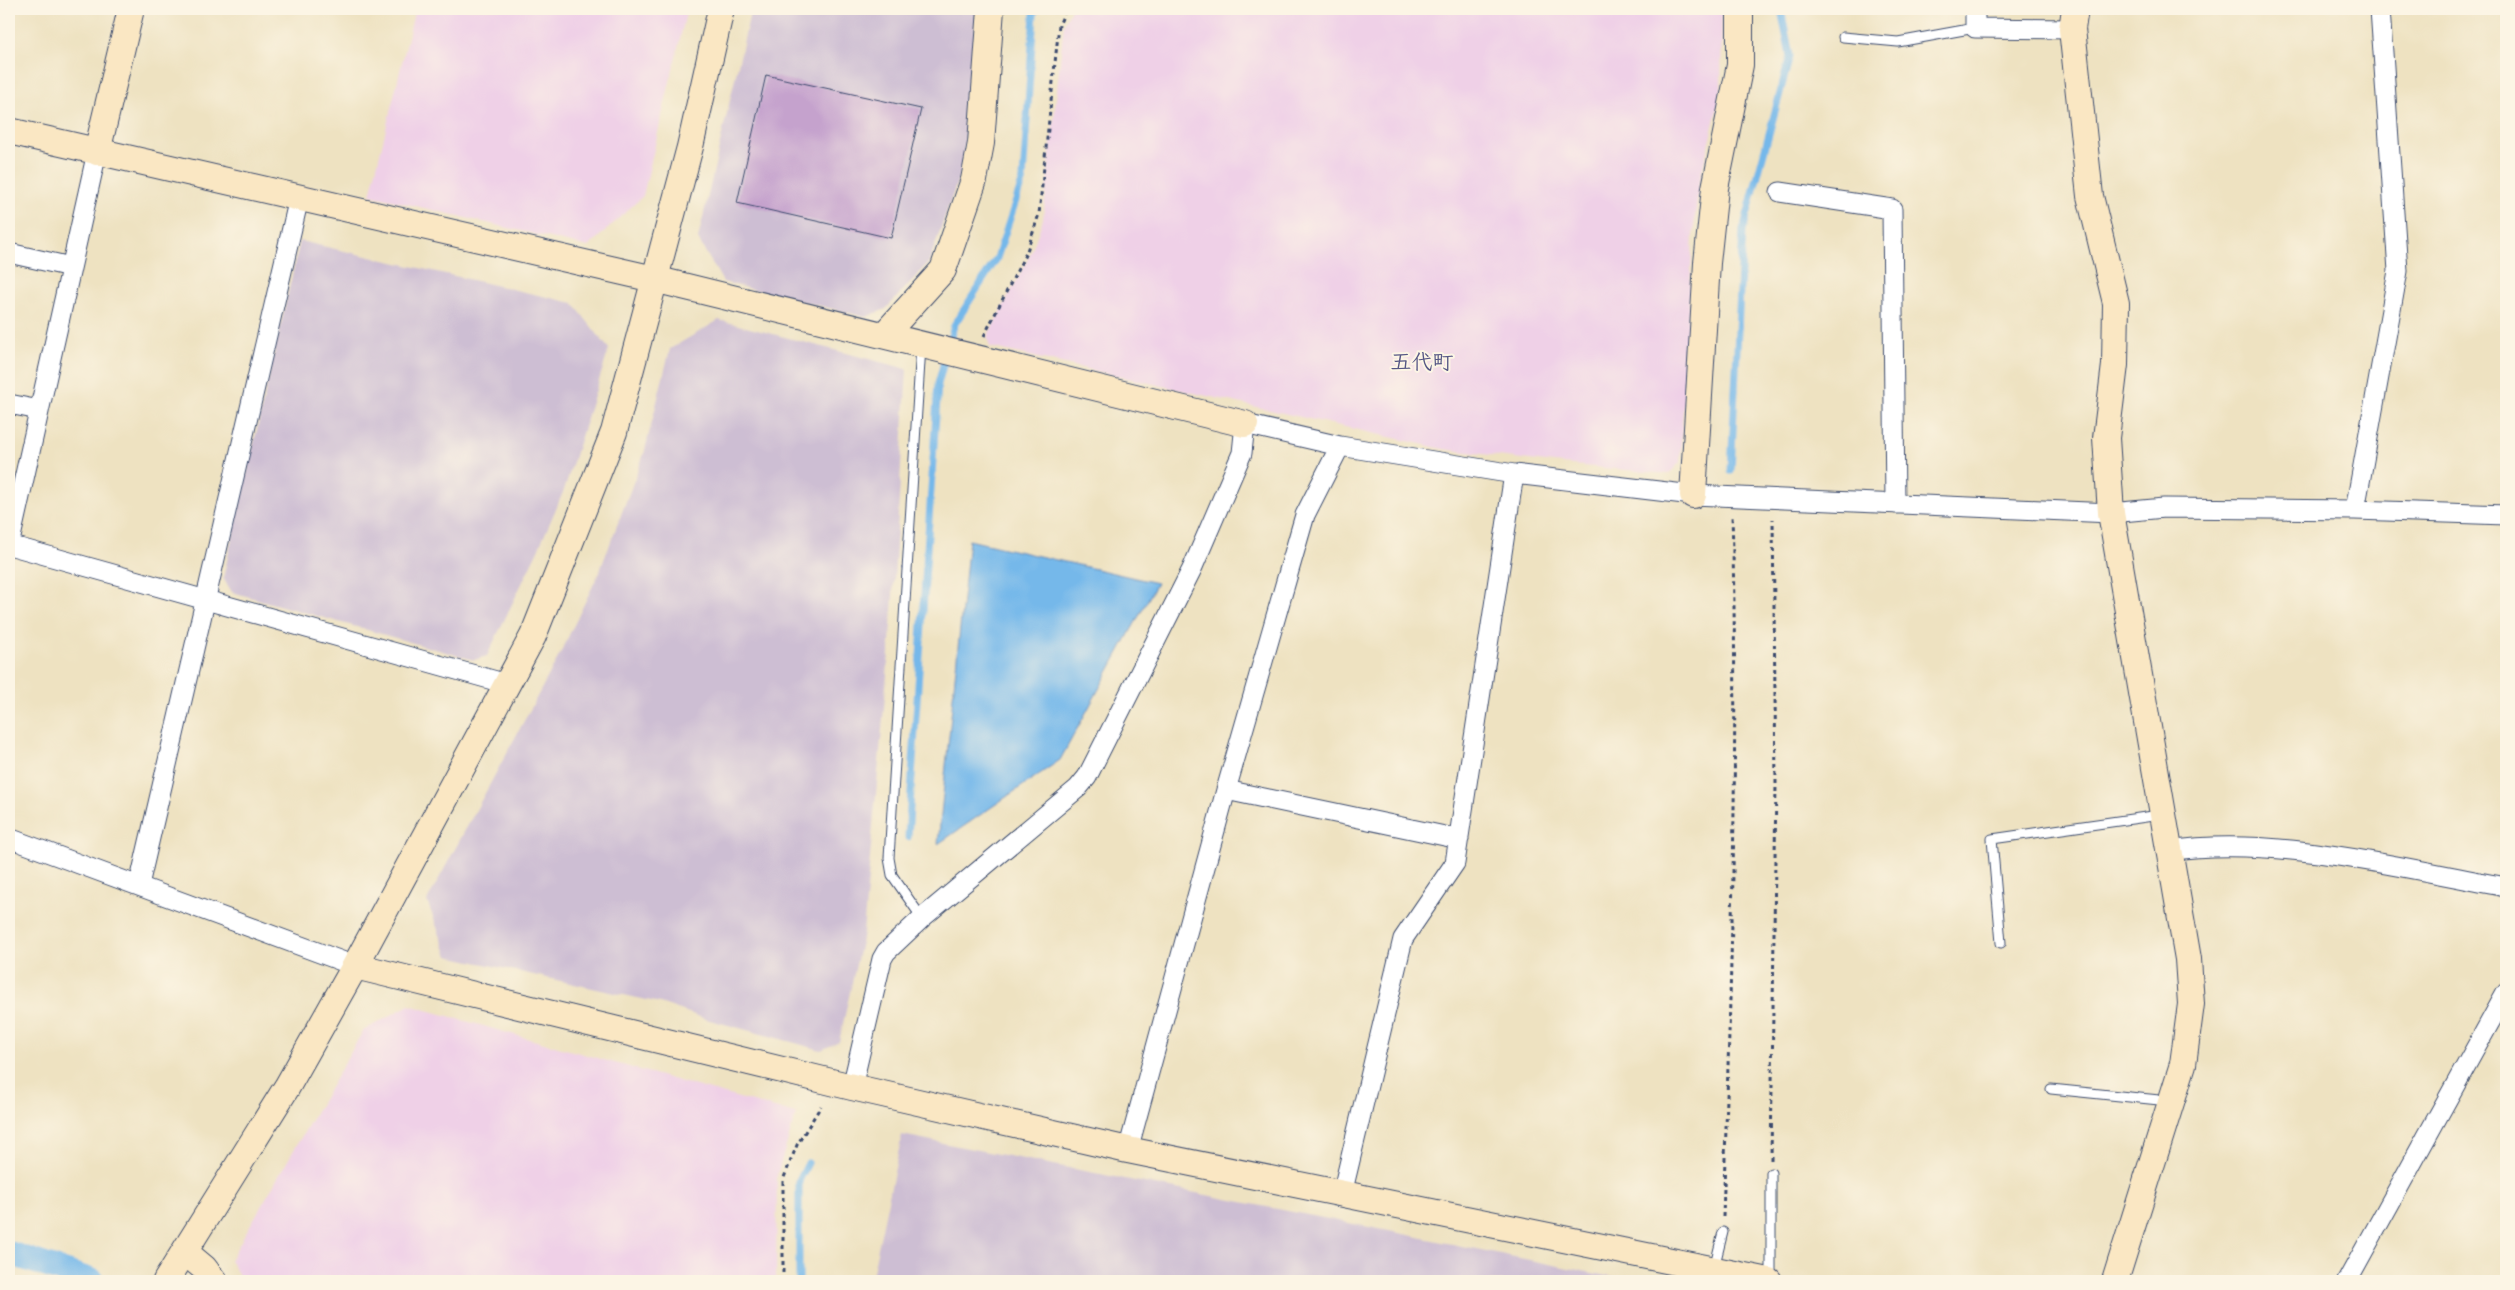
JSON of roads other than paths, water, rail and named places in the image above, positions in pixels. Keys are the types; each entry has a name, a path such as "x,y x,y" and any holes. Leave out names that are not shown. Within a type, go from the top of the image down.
{"street":[{"path":"131,9 9,546 507,684"},
{"path":"166,1281 186,1253 286,1087 355,966 533,636 614,432 690,147 721,9"},
{"path":"884,335 943,270 974,180 981,143 991,9"},
{"path":"1693,495 1708,253 1715,188 1740,65 1740,9"},
{"path":"1975,9 1975,28 2074,19 2090,196 2116,303 2115,365 2106,438 2111,513 2188,959 2190,1004 2183,1064 2115,1281"},
{"path":"2355,510 2398,270 2380,9"},
{"path":"9,131 654,279 1340,446 1514,474 1693,495 2111,513 2164,508 2355,510 2506,515"},
{"path":"1780,192 1892,209 1896,504"},
{"path":"139,885 299,198"},
{"path":"9,253 71,267"},
{"path":"9,404 39,410"},
{"path":"852,1087 882,959 886,952 922,918 1078,788 1087,777 1192,569 1242,453 1245,424"},
{"path":"1128,1150 1226,790 1305,515 1340,446"},
{"path":"1342,1194 1403,939 1455,863 1514,474"},
{"path":"1226,790 1459,839"},
{"path":"9,838 355,966 852,1087 1128,1150 1342,1194 1713,1276 1770,1281"},
{"path":"2169,851 2188,848 2258,846 2360,860 2506,887"},
{"path":"2347,1281 2506,992"},
{"path":"186,1253 204,1268 214,1281"}],"lane":[{"path":"1843,37 1898,42 1975,28"},
{"path":"921,344 889,858 892,875 922,918"},
{"path":"2001,943 1992,839 2163,815"},
{"path":"2051,1089 2172,1102"},
{"path":"1770,1281 1771,1173"},
{"path":"1713,1276 1723,1232"}],"water":[{"path":"969,540 1157,583 1060,760 938,844"}],"waterway":[{"path":"908,837 938,384 954,325 997,258 1023,179 1034,14 1037,9"},
{"path":"1731,471 1743,230 1790,56 1781,9"},
{"path":"799,1281 799,1181 808,1163"},
{"path":"9,1253 93,1281"}],"district":[{"name":"五代町","path":"1422,361"}]}
